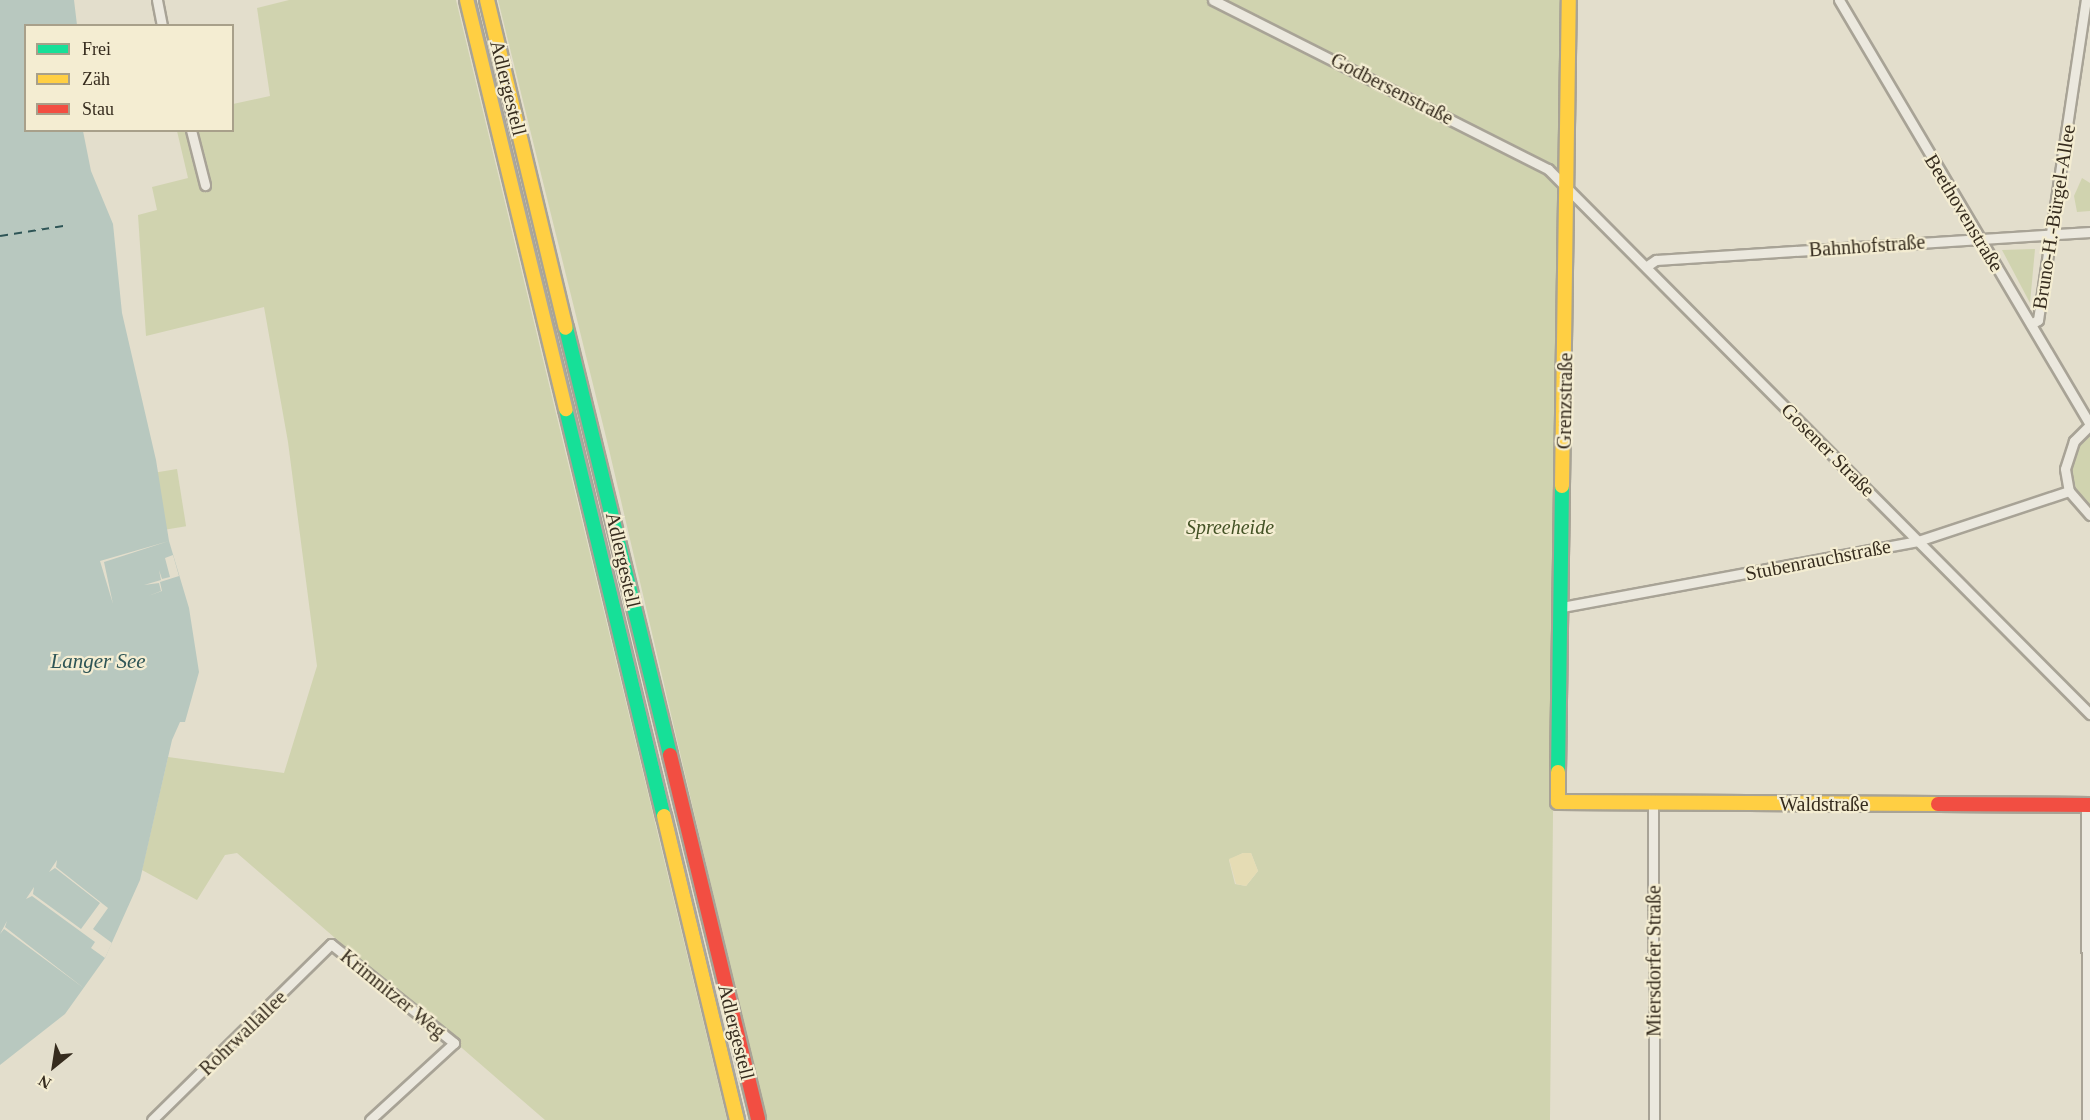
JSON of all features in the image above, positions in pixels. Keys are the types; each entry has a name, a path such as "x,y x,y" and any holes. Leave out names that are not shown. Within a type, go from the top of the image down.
{"main road":[{"name":"Adlergestell","path":"467,0 737,1120"},
{"name":"Adlergestell","path":"487,0 758,1120"},
{"name":"Grenzstraße","path":"1558,802 1569,0"},
{"name":"Waldstraße","path":"1558,802 2088,805"}],"street":[{"path":"157,0 162,24"},
{"name":"Godbersenstraße","path":"1213,0 1536,162 1566,185"},
{"name":"Beethovenstraße","path":"1839,0 2090,425"},
{"name":"Bruno-H.-Bürgel-Allee","path":"2031,324 2038,320 2086,0"},
{"path":"192,132 205,185"},
{"name":"Gosener Straße","path":"1566,185 2090,714"},
{"name":"Bahnhofstraße","path":"1647,266 1656,260 2090,232"},
{"path":"2090,425 2068,451 2065,469 2069,491 2090,515"},
{"name":"Stubenrauchstraße","path":"1562,607 1918,541 2069,491"},
{"name":"Miersdorfer Straße","path":"1653,803 1654,1120"},
{"path":"2087,1120 2088,805"},
{"name":"Krimnitzer Weg","path":"331,944 454,1043 370,1120"},
{"name":"Rohrwallallee","path":"152,1120 331,944"}],"green space":[{"path":"289,0 456,0 727,1120 545,1120 237,853 225,855 197,900 142,870 168,757 284,773 317,666 288,442 264,307 146,336 138,215 157,210 152,187 188,178 177,132 234,132 234,104 270,96 257,8"},
{"name":"Spreeheide","path":"498,0 1561,0 1550,1120 766,1120 607,441","holes":["1243,853 1251,853 1258,871 1246,886 1235,884 1229,860"]},
{"path":"2082,178 2090,183 2090,211 2077,212 2074,196"},
{"path":"2035,249 2030,303 2002,250"},
{"path":"2090,433 2090,509 2078,496 2071,469 2073,455"},
{"path":"177,469 186,526 166,529 157,472"}],"sand":[{"path":"1243,853 1251,853 1258,871 1246,886 1236,884 1229,859"}],"water":[{"name":"Langer See","path":"0,0 74,0 77,24 24,24 24,132 83,132 91,171 113,224 122,313 156,460 169,541 189,608 199,672 185,722 180,722 172,740 140,880 105,958 65,1014 0,1065"}],"pier":[{"path":"169,541 104,562 113,604 100,561"},
{"path":"173,555 179,576 160,582 162,591 148,596 161,591 159,583 144,585 161,580 159,570 162,579 170,577 165,558"},
{"path":"57,860 56,867 108,908 93,929 112,943 105,958 91,948 95,942 32,896 26,899 34,887 33,894 81,929 100,903 55,868 49,872"},
{"path":"7,921 5,927 85,989 4,929 0,934"}],"ferry route":[{"path":"0,236 63,226"}],"tram line":[{"path":"475,0 746,1120"}],"traffic: fast":[{"path":"566,328 670,755"},
{"path":"566,409 664,816"},
{"path":"1558,772 1562,486"}],"traffic: slow":[{"path":"467,0 566,409"},
{"path":"487,0 566,328"},
{"path":"1562,486 1569,0"},
{"path":"1558,772 1558,802 1938,804"},
{"path":"664,816 737,1120"}],"traffic: jam":[{"path":"670,755 758,1120"},
{"path":"1938,804 2090,805"}]}
